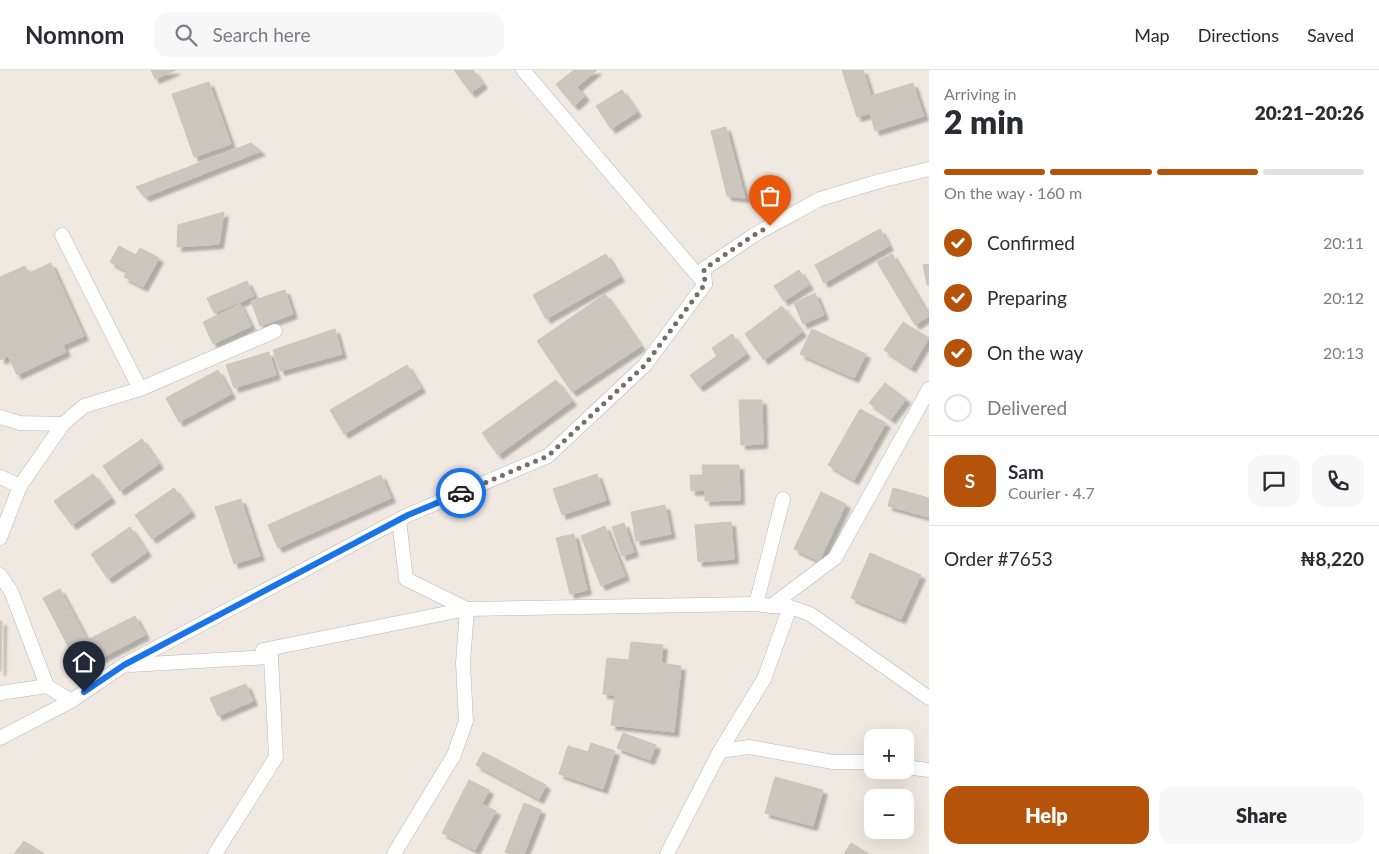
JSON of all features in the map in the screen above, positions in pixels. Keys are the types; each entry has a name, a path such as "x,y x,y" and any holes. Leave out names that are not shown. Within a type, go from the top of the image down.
{"street":[{"path":"522,70 705,284"},
{"path":"0,738 71,702 124,665 400,520 548,456 645,365 705,284 704,269 754,235 820,199 929,169"},
{"path":"62,236 140,389"},
{"path":"0,538 20,486 63,424 84,406 140,389 275,331"},
{"path":"771,606 835,558 929,389"},
{"path":"0,417 20,423 63,424"},
{"path":"0,477 20,486"},
{"path":"756,604 783,499"},
{"path":"400,520 406,579 467,609"},
{"path":"0,575 11,591 48,686 71,702"},
{"path":"215,854 276,757 271,657 263,650 467,609 756,604 790,608 810,614 929,698"},
{"path":"667,854 720,751 764,678 790,608"},
{"path":"394,854 454,755 466,721 463,663 467,609"},
{"path":"124,665 271,657"},
{"path":"0,694 48,686"},
{"path":"720,751 749,746 833,762 864,762"},
{"path":"914,768 929,770"}],"building":[{"path":"151,70 176,70 155,79"},
{"path":"454,70 473,70 483,84 471,93"},
{"path":"574,70 597,70 577,87 585,96 574,106 556,84"},
{"path":"842,70 863,70 871,96 913,83 924,116 875,131 870,113 857,117"},
{"path":"209,82 231,144 194,157 172,94"},
{"path":"622,90 637,112 611,129 596,106"},
{"path":"726,127 745,198 727,196 711,131"},
{"path":"251,143 261,151 145,197 136,187"},
{"path":"224,212 219,244 177,247 178,225"},
{"path":"880,229 889,246 824,283 815,265"},
{"path":"119,246 136,255 140,248 159,258 143,287 124,277 127,271 110,262"},
{"path":"606,254 620,277 546,319 533,295"},
{"path":"892,254 929,316 915,325 877,262"},
{"path":"51,263 84,336 63,345 66,352 17,375 8,356 1,360 0,358 0,277 25,266 29,273"},
{"path":"929,264 929,285 927,285 923,265"},
{"path":"799,270 809,285 784,301 774,286"},
{"path":"247,281 254,296 214,313 207,298"},
{"path":"285,290 293,314 260,326 251,301"},
{"path":"815,293 824,315 803,324 794,303"},
{"path":"605,294 641,346 572,392 537,341"},
{"path":"240,304 251,326 213,344 203,322"},
{"path":"782,306 802,332 764,360 745,334"},
{"path":"903,322 929,338 911,368 884,350"},
{"path":"335,329 342,354 280,371 273,350"},
{"path":"812,329 866,354 854,378 800,354"},
{"path":"732,334 746,354 699,387 690,375 717,356 712,348"},
{"path":"269,352 276,375 234,388 226,365"},
{"path":"407,365 421,388 344,434 330,410"},
{"path":"218,370 231,394 179,422 166,398"},
{"path":"556,380 572,401 498,455 482,433"},
{"path":"885,383 906,399 891,419 869,403"},
{"path":"739,400 762,400 763,444 741,445"},
{"path":"860,409 886,423 854,480 828,465"},
{"path":"142,439 159,464 120,491 103,466"},
{"path":"702,465 739,465 740,500 705,501 705,490 691,491 690,475 703,475"},
{"path":"93,474 111,498 72,525 54,501"},
{"path":"597,474 606,500 562,515 553,489"},
{"path":"381,475 391,498 278,548 268,525"},
{"path":"174,488 191,512 152,539 135,515"},
{"path":"893,488 929,498 929,517 888,506"},
{"path":"821,492 846,504 819,561 794,549"},
{"path":"241,499 260,556 234,564 215,507"},
{"path":"665,505 671,534 636,541 631,512"},
{"path":"731,522 734,559 698,562 695,525"},
{"path":"624,523 634,552 622,556 612,527"},
{"path":"605,526 625,576 601,586 581,536"},
{"path":"130,527 147,552 108,579 91,554"},
{"path":"574,534 587,590 570,594 556,538"},
{"path":"870,553 921,575 901,619 851,598"},
{"path":"60,589 87,640 135,616 145,635 80,669 43,598"},
{"path":"0,621 2,621 1,671 0,671"},
{"path":"631,642 663,645 661,663 681,666 674,732 611,725 615,695 603,694 607,658 629,660"},
{"path":"246,684 253,701 218,716 210,698"},
{"path":"623,733 656,745 650,760 617,748"},
{"path":"591,743 615,751 603,789 559,774 568,746 588,752"},
{"path":"483,752 546,785 539,799 476,765"},
{"path":"775,777 823,790 813,826 765,813"},
{"path":"469,780 489,790 482,804 496,811 475,850 442,833"},
{"path":"524,803 541,810 524,854 511,854 505,852"},
{"path":"24,841 44,854 14,854"},
{"path":"851,843 869,854 844,854"}],"way so far":[{"path":"461,493 548,456 645,365 705,284 704,269 770,226"}],"route":[{"path":"84,692 124,665 408,515 461,493"}]}
